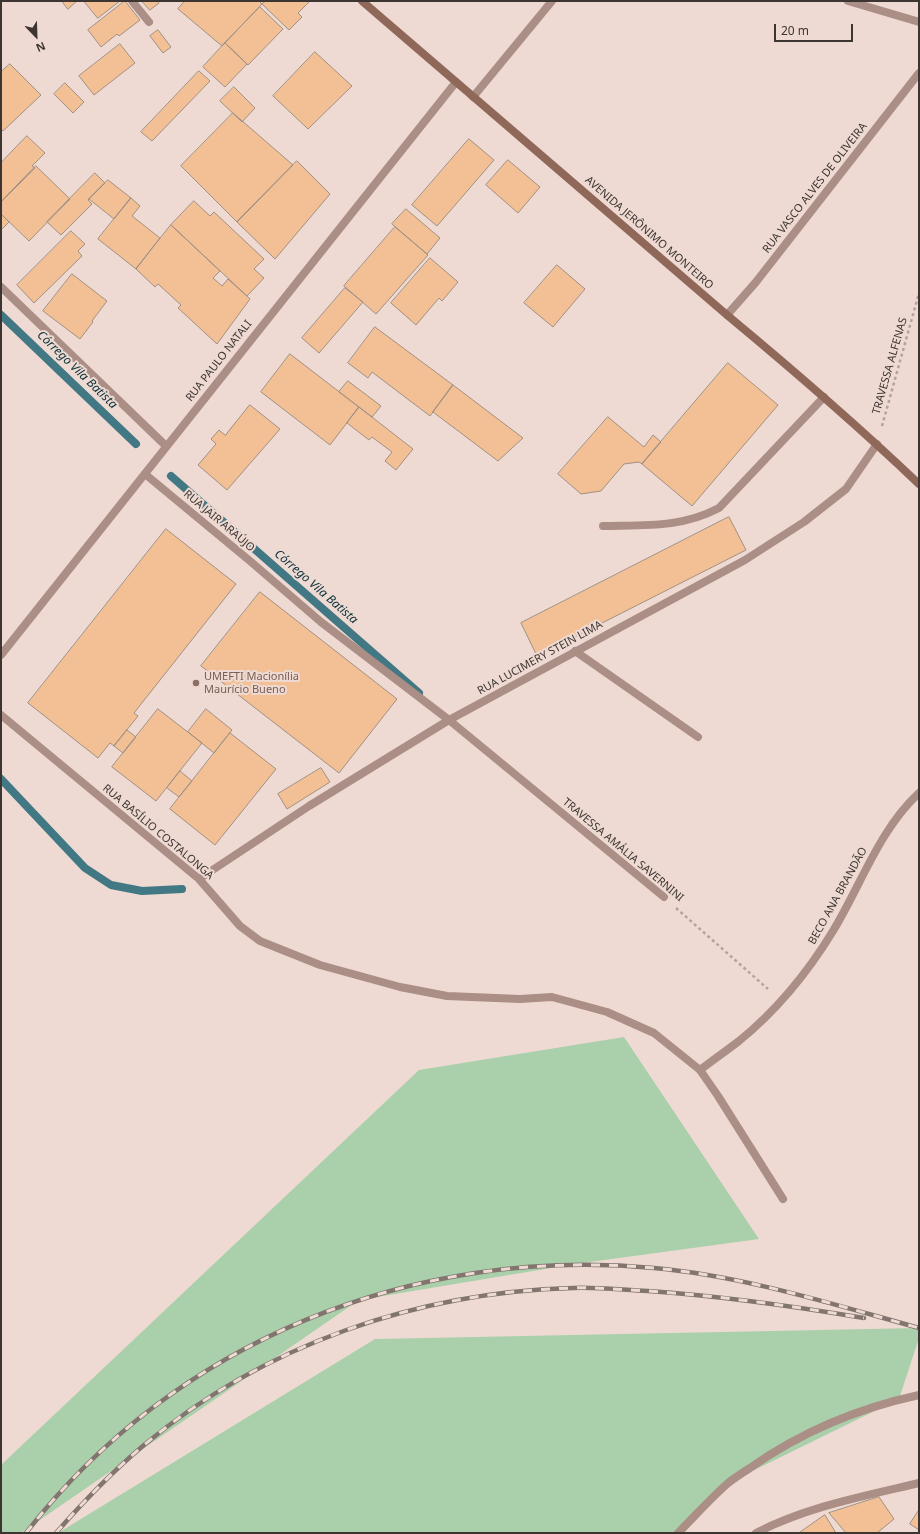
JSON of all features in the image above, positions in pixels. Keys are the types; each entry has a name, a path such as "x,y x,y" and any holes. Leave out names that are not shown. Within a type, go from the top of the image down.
{"street":[{"path":"132,1 149,22"},
{"name":"AVENIDA JERÔNIMO MONTEIRO","path":"362,1 472,97 824,397 919,484"},
{"path":"472,97 552,1"},
{"path":"848,1 919,22"},
{"name":"RUA VASCO ALVES DE OLIVEIRA","path":"727,315 756,282 919,73"},
{"name":"RUA PAULO NATALI","path":"1,655 456,82"},
{"path":"1,287 166,446"},
{"path":"603,526 669,524 687,521 705,515 719,508 824,397"},
{"name":"RUA LUCIMERY STEIN LIMA","path":"199,879 309,806 449,720 745,560 804,522 846,489 877,444"},
{"name":"RUA JAIR ARAÚJO","path":"145,474 321,622 449,720"},
{"path":"575,651 698,737"},
{"name":"RUA BASÍLIO COSTALONGA","path":"1,715 199,879 240,926 260,941 320,965 400,987 447,996 520,999 552,997 608,1012 654,1033 700,1070 783,1199"},
{"name":"TRAVESSA AMÁLIA SAVERNINI","path":"449,720 664,897"},
{"name":"BECO ANA BRANDÃO","path":"700,1070 740,1040 781,1000 816,958 836,925 889,828 901,812 919,793"},
{"path":"678,1533 728,1483 762,1459 798,1438 836,1420 867,1409 919,1395"},
{"path":"756,1533 798,1515 919,1483"}],"path":[{"name":"TRAVESSA ALFENAS","path":"877,444 919,293"},
{"name":"TRAVESSA AMÁLIA SAVERNINI","path":"664,897 781,1000"}],"green space":[{"path":"624,1037 759,1239 575,1264 359,1300 21,1533 1,1533 1,1465 419,1070"},
{"path":"919,1328 919,1338 899,1399 728,1483 684,1533 58,1533 375,1339"}],"building":[{"path":"62,1 77,1 68,9"},
{"path":"84,1 120,1 98,18"},
{"path":"125,1 140,20 119,36 117,34 101,47 88,30"},
{"path":"142,1 158,1 159,3 150,10"},
{"path":"185,1 259,1 262,4 222,46 178,9"},
{"path":"266,1 310,1 298,13 302,17 289,30 262,4"},
{"path":"260,7 283,29 248,65 225,43"},
{"path":"158,30 171,47 163,53 150,36"},
{"path":"225,43 247,64 225,87 203,67"},
{"path":"120,44 135,63 94,95 79,76"},
{"path":"315,52 352,86 308,129 273,96"},
{"path":"10,64 41,95 3,131 1,129 1,72"},
{"path":"199,71 210,81 152,141 141,132"},
{"path":"65,83 84,102 73,113 54,94"},
{"path":"234,87 255,108 242,122 220,101"},
{"path":"233,113 293,165 237,222 181,166"},
{"path":"27,136 45,153 32,166 35,168 1,202 1,163"},
{"path":"469,139 494,160 437,226 412,205"},
{"path":"508,160 540,187 518,213 486,185"},
{"path":"297,161 330,194 275,259 237,222"},
{"path":"36,166 70,199 29,241 1,214 1,202"},
{"path":"95,173 105,183 88,200 92,204 61,235 47,222"},
{"path":"108,180 131,198 114,219 89,199"},
{"path":"131,198 140,206 132,216 160,238 136,269 98,239"},
{"path":"194,201 210,216 214,212 264,259 254,269 264,278 247,296 171,225"},
{"path":"406,209 440,238 427,254 392,224"},
{"path":"1,214 9,222 1,230"},
{"path":"171,225 220,271 213,278 222,286 228,279 250,299 217,344 178,308 181,305 158,284 155,287 136,269"},
{"path":"395,227 428,255 376,314 344,286"},
{"path":"71,231 85,244 78,251 82,256 34,303 17,285"},
{"path":"430,258 458,282 442,301 439,298 416,325 391,303"},
{"path":"557,265 585,289 553,327 524,303"},
{"path":"72,274 107,301 80,339 43,311"},
{"path":"345,288 363,302 319,353 302,338"},
{"path":"375,327 453,385 430,416 372,372 368,378 348,363"},
{"path":"290,354 359,407 330,445 261,392"},
{"path":"728,363 778,405 692,506 642,464"},
{"path":"348,381 381,406 372,417 339,392"},
{"path":"453,385 523,438 498,461 433,412"},
{"path":"250,405 280,429 227,490 198,465 216,444 211,439 219,430 225,435"},
{"path":"359,407 413,449 396,470 385,461 392,452 372,437 369,440 347,423"},
{"path":"608,417 644,447 653,435 661,442 642,464 639,462 624,464 601,491 581,494 558,474"},
{"path":"729,517 746,550 537,656 521,623"},
{"path":"166,529 236,584 134,713 138,716 114,746 110,743 98,758 28,703"},
{"path":"260,592 397,699 339,773 201,666"},
{"path":"158,709 202,743 156,801 112,767"},
{"path":"206,709 232,730 214,753 188,732"},
{"path":"127,730 136,737 123,753 114,746"},
{"path":"230,733 276,769 215,845 170,809"},
{"path":"321,768 330,782 287,809 278,794"},
{"path":"180,771 192,781 179,797 167,788"},
{"path":"879,1497 894,1519 877,1533 846,1533 829,1513"},
{"path":"919,1510 919,1530 910,1524"},
{"path":"825,1515 836,1533 799,1533"}],"waterway":[{"name":"Córrego Vila Batista","path":"1,315 136,444"},
{"name":"Córrego Vila Batista","path":"171,476 419,693"},
{"path":"1,779 85,868 111,885 142,891 182,889"}],"railway":[{"path":"26,1533 86,1465 154,1407 227,1359 306,1320 389,1291 475,1273 564,1265 654,1268 721,1277 754,1284 919,1328"},
{"path":"56,1533 109,1477 144,1445 190,1410 240,1379 291,1352 345,1330 400,1313 457,1300 515,1292 573,1288 601,1288 729,1299 864,1318"}],"place":[{"name":"UMEFTI Macionília Maurício Bueno","path":"196,683"}]}
